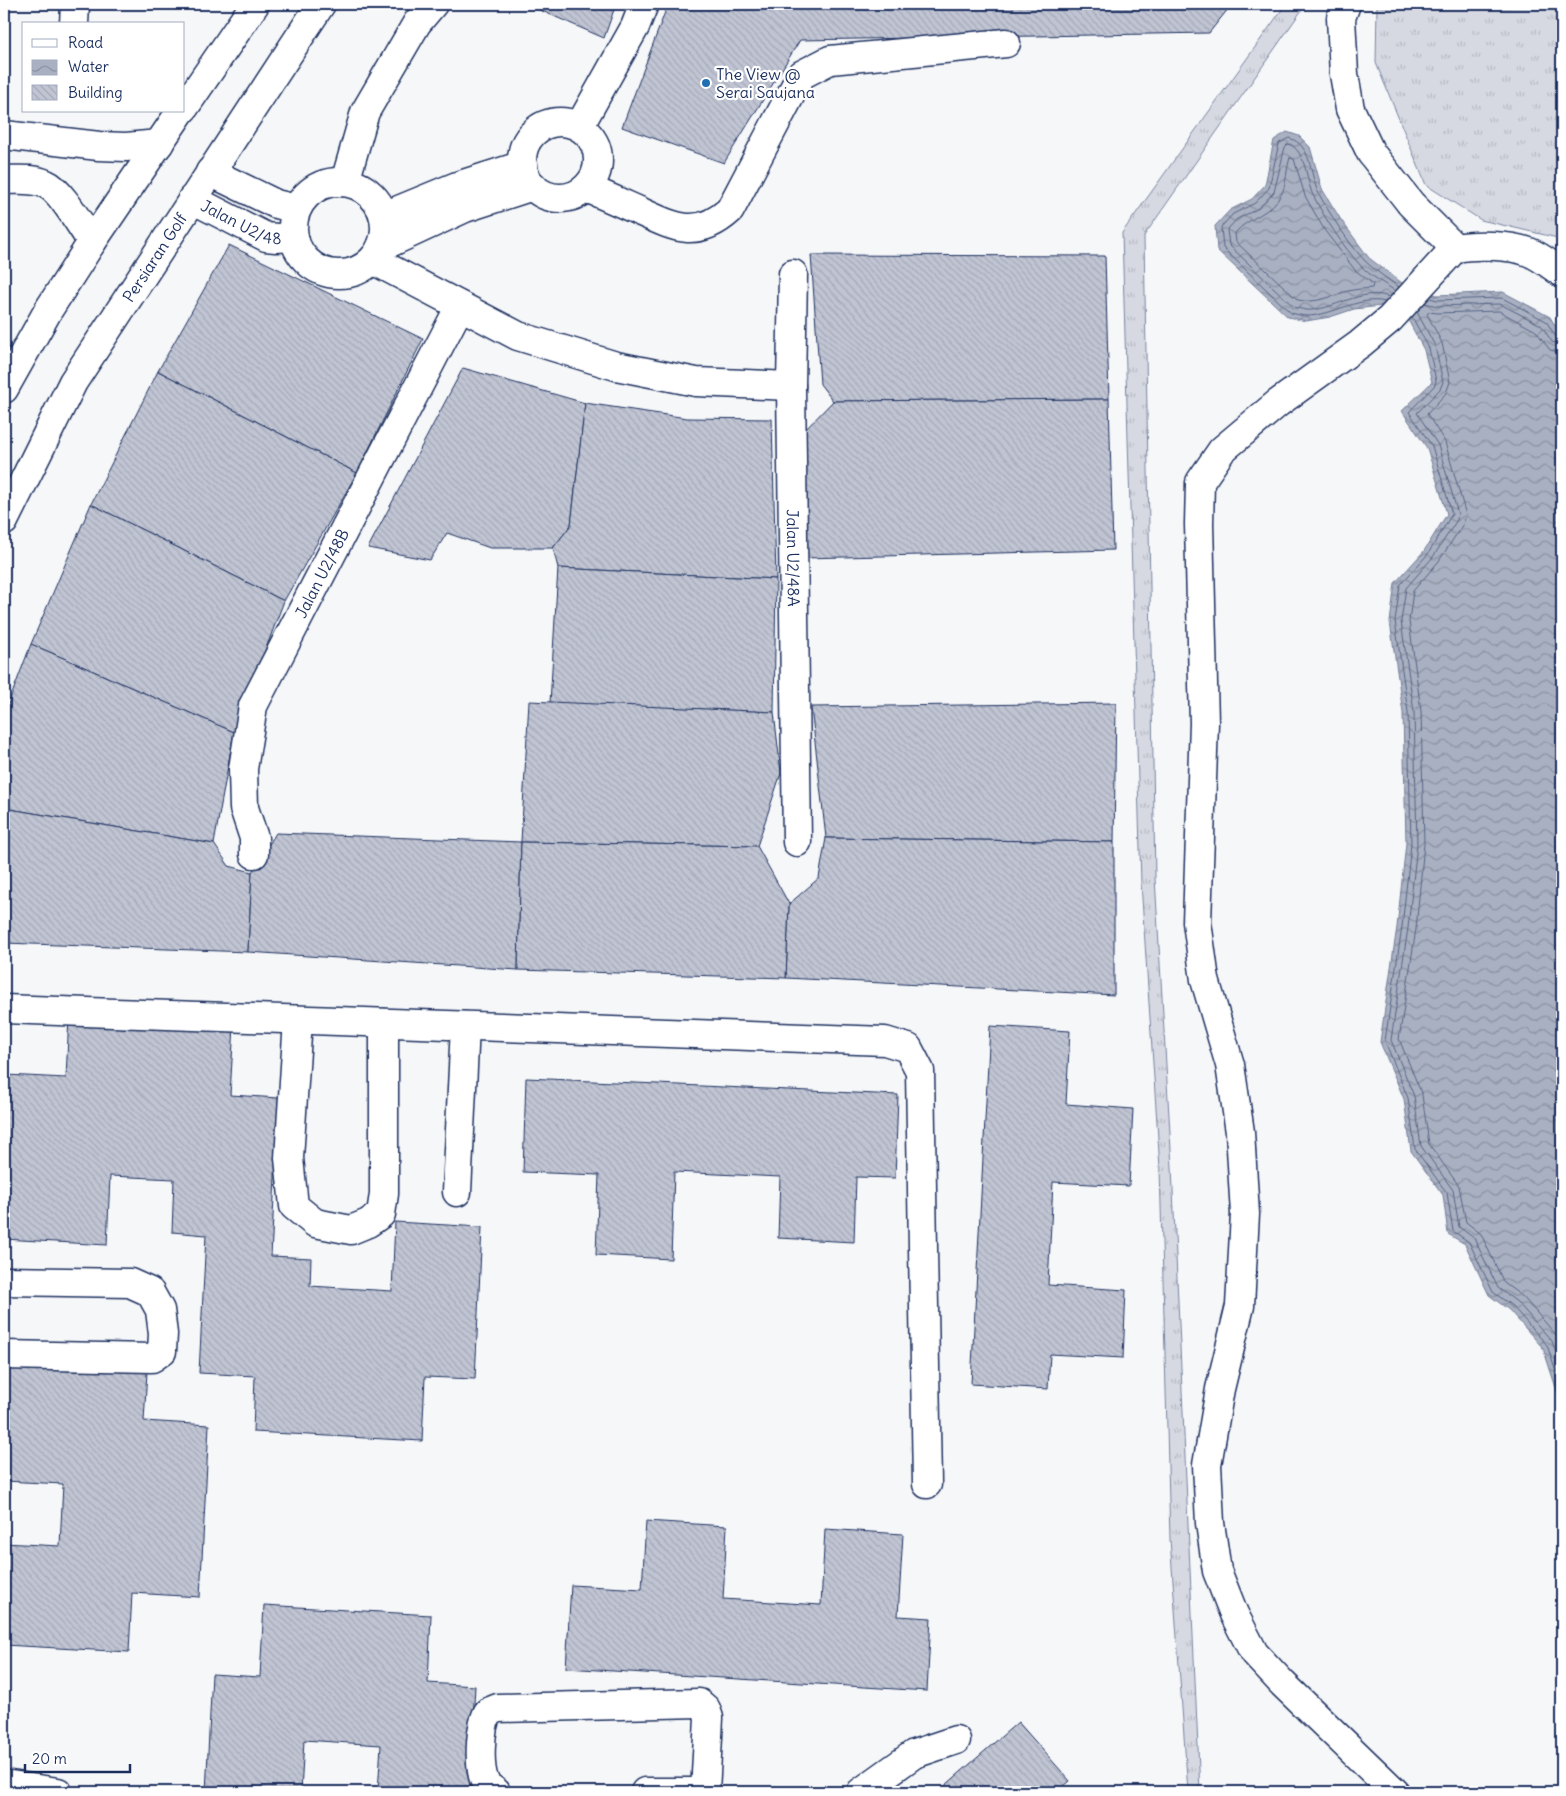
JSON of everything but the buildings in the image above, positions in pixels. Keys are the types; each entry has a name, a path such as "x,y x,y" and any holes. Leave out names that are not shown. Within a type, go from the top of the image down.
{"street":[{"path":"74,22 75,4"},
{"path":"185,107 255,4"},
{"name":"Persiaran Golf","path":"4,521 73,382 321,4"},
{"path":"579,127 635,27 644,4"},
{"path":"1346,4 1341,18 1344,74 1350,109 1371,153 1411,204 1455,248"},
{"path":"345,182 365,112 425,13"},
{"path":"586,188 671,226 688,229 702,227 718,221 730,210 801,75 830,60 1006,44"},
{"path":"4,389 49,309 180,112"},
{"path":"556,122 568,122 589,134 595,144 598,156 597,168 593,179 586,188 576,194 554,197 543,193 528,175 523,153 527,141 545,125 556,122"},
{"path":"4,135 108,146 126,147 159,144"},
{"name":"Jalan U2/48","path":"210,172 276,204 297,209"},
{"path":"384,216 457,186 528,175"},
{"path":"377,254 385,232 384,216 378,204 369,193 358,186 345,182 330,182 316,188 305,197 297,209 293,223 294,237 299,251 308,262 319,270 333,274 348,274 362,269 377,254 528,175"},
{"path":"4,180 27,180 48,184 63,198 92,242"},
{"name":"Jalan U2/48","path":"192,199 266,237 294,237"},
{"path":"1395,1792 1283,1684 1254,1653 1234,1614 1217,1571 1210,1523 1207,1465 1220,1389 1240,1306 1245,1214 1240,1132 1230,1065 1205,980 1197,922 1204,724 1199,524 1200,482 1222,450 1278,403 1360,344 1390,319 1455,248 1489,245 1529,252 1562,273"},
{"path":"377,254 460,306 518,336 616,366 696,382 791,386"},
{"name":"Jalan U2/48A","path":"793,274 791,386 798,842"},
{"name":"Jalan U2/48B","path":"254,854 254,838 244,808 243,769 253,706 460,306"},
{"path":"4,1009 885,1041 908,1048 920,1071 927,1484"},
{"path":"298,1020 289,1158 294,1206 315,1223 351,1230 368,1223 381,1214 384,1194 384,1023"},
{"path":"457,1192 465,1026"},
{"path":"4,1281 130,1283 150,1292 160,1310 163,1334 162,1351 152,1358 4,1355"},
{"path":"496,1792 485,1784 481,1766 483,1720 488,1712 498,1708 699,1703 706,1708 709,1718 705,1792 645,1792"},
{"path":"861,1792 914,1754 956,1740"},
{"path":"4,1784 58,1792"}],"green space":[{"path":"1286,4 1306,4 1144,236 1155,878 1172,1167 1200,1792 1188,1792 1170,1539 1160,1168 1141,883 1122,233"},
{"path":"1377,4 1562,4 1562,239 1481,220 1426,185 1376,63"}],"water":[{"path":"1287,132 1299,136 1310,147 1322,189 1341,220 1369,258 1402,283 1437,295 1503,292 1550,317 1562,337 1562,1406 1543,1348 1509,1310 1489,1295 1465,1244 1448,1234 1443,1195 1411,1151 1404,1099 1380,1042 1397,927 1406,843 1403,713 1390,622 1395,583 1424,551 1447,514 1427,448 1402,411 1432,382 1424,350 1406,316 1381,306 1354,309 1330,317 1306,321 1288,317 1217,250 1215,226 1230,210 1252,199 1265,185 1274,140"}],"place":[{"name":"The View @ Serai Saujana","path":"706,83"}]}
